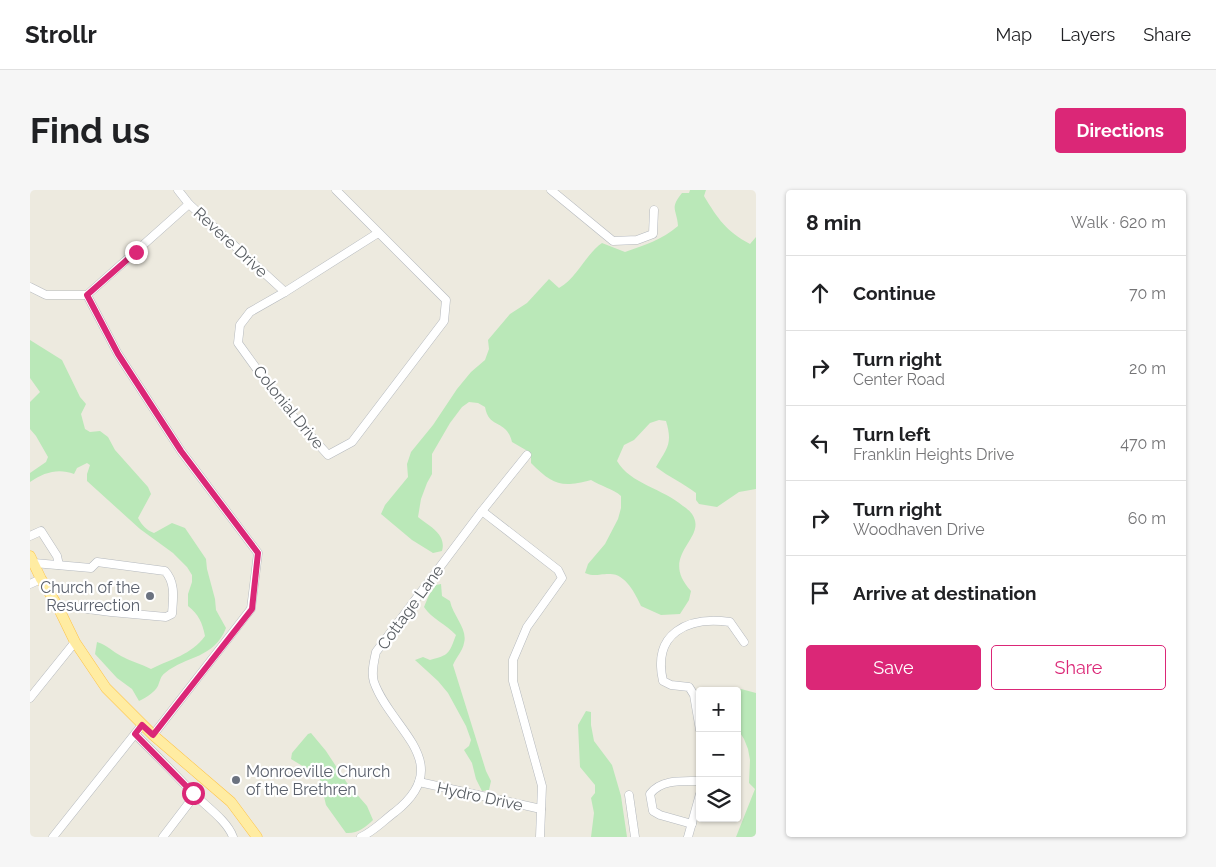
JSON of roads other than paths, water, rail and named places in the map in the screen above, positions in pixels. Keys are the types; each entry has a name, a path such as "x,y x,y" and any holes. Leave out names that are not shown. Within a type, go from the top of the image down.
{"main road":[{"path":"32,560 75,642 106,688 142,725 230,802 257,837"}],"street":[{"name":"Revere Drive","path":"178,190 190,204 285,292"},
{"name":"Colonial Drive","path":"336,190 446,300 444,321 352,442 328,455 282,404 238,343 240,325 250,312 378,233"},
{"path":"551,190 613,241 636,240 653,234 654,210"},
{"path":"30,286 46,295 87,295 190,204"},
{"path":"87,295 118,354 181,451 258,553 252,609 153,735"},
{"name":"Cottage Lane","path":"419,782 421,766 417,749 374,681 373,666 376,652 526,455"},
{"path":"482,511 558,570 562,578 527,627 513,660 513,681 542,786 540,837"},
{"path":"30,536 40,531 57,556 59,565"},
{"path":"32,560 91,568 97,562 165,571 170,576 172,584 172,614 166,617 57,605"},
{"path":"30,584 41,579"},
{"path":"696,707 694,695 689,687 671,685 662,681 660,669 662,648 671,635 687,624 713,619 730,622 744,642"},
{"path":"30,698 75,642"},
{"path":"53,837 142,725"},
{"path":"135,734 194,795 214,812 232,833 233,837"},
{"path":"692,824 660,815 653,811 650,794 654,788 664,784 696,781"},
{"path":"361,837 400,807 412,795 419,782"},
{"name":"Hydro Drive","path":"419,782 541,809"},
{"path":"629,794 634,837"},
{"path":"163,837 194,795"},
{"path":"688,837 696,809"}],"place":[{"name":"Church of the Resurrection","path":"150,596"},
{"name":"Monroeville Church of the Brethren","path":"236,780"}]}
